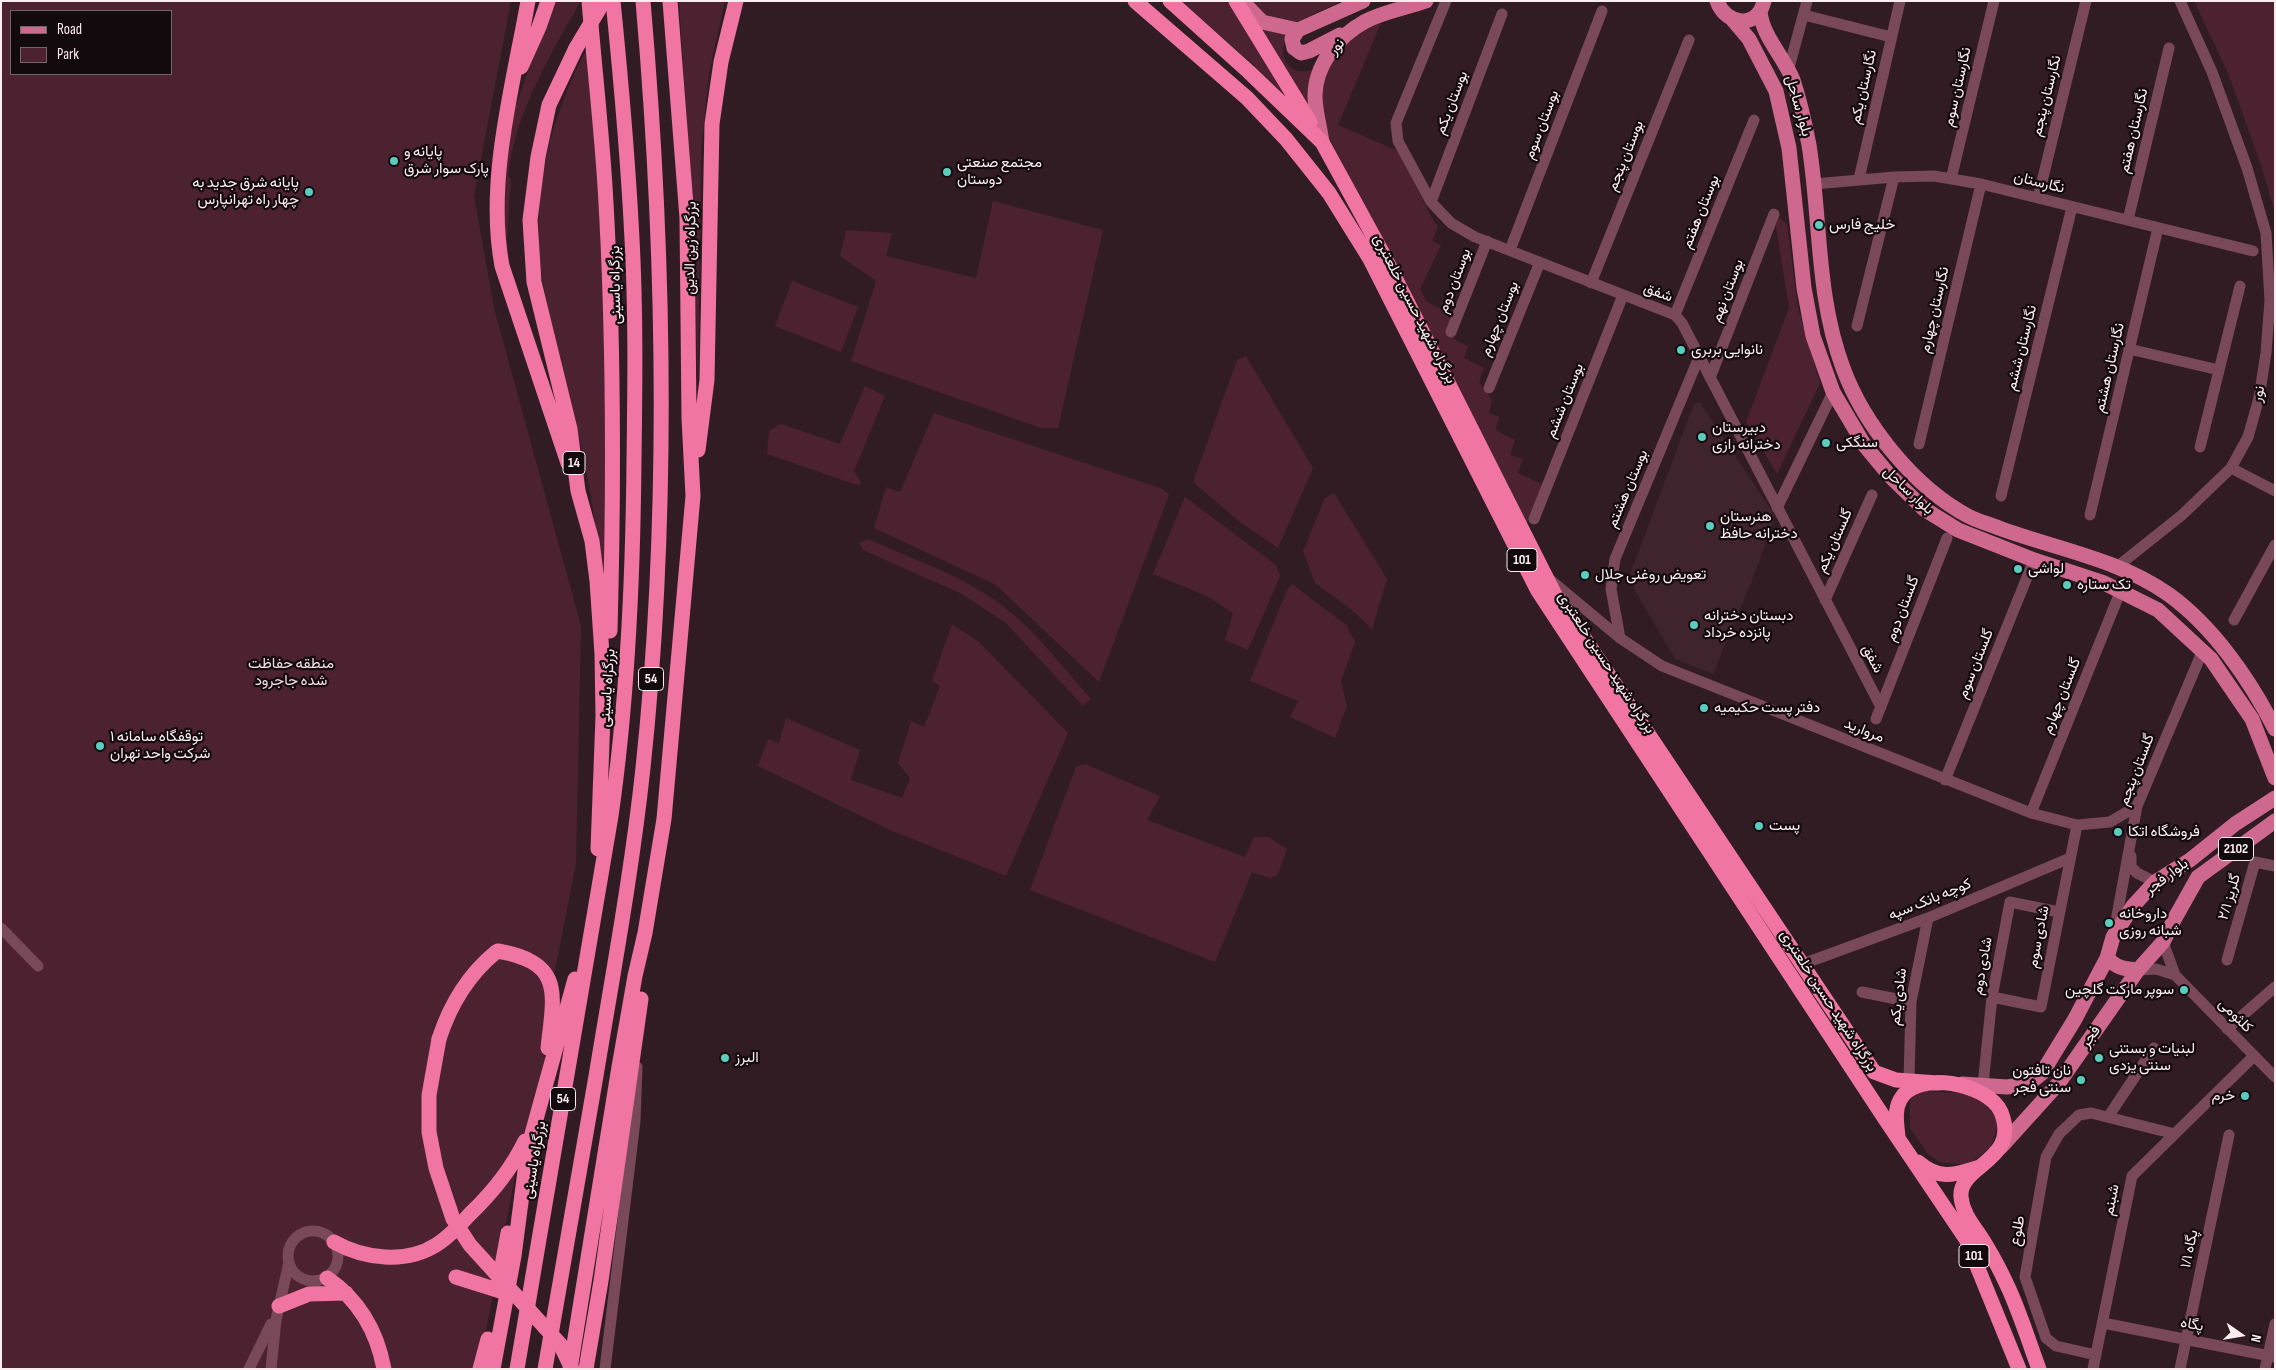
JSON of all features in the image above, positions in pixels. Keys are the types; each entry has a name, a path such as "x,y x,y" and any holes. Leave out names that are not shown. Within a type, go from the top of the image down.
{"highway":[{"path":"528,1 499,173 496,208 497,239 502,266 578,491"},
{"path":"514,82 533,42 548,1"},
{"path":"589,1 605,186 611,364 612,544 609,654 603,716"},
{"name":"14","path":"599,886 598,834 603,716 602,654 597,581 592,542 578,491 570,429 534,282 530,220 538,157 550,106 576,48 604,1"},
{"name":"بزرگراه یاسینی","path":"517,1369 596,908 621,742 628,670 633,529 632,240 613,1"},
{"name":"54","path":"545,1369 627,894 643,769 651,681 663,403 662,331 650,87 643,1"},
{"path":"571,1369 619,1067 635,976 645,933 664,819 693,496 689,418 687,218 670,1"},
{"name":"بزرگراه زین الدین","path":"693,496 706,380 712,124 720,62 736,1"},
{"name":"بزرگراه شهید حسین خلعتبری","path":"1135,1 1247,98 1286,139 1329,193 1370,259 1538,591 1966,1239 2019,1369"},
{"name":"بزرگراه شهید حسین خلعتبری","path":"1170,1 1250,72 1322,142 1382,252 1554,593 1800,964 1874,1072 1896,1080 1938,1083"},
{"path":"1236,1 1322,142"},
{"path":"480,1369 487,1346 504,1253 534,1122 596,908"},
{"path":"586,1369 602,1281 636,1039 643,979 645,933"},
{"path":"545,1085 553,999 549,979 537,963 529,958 497,951 480,966 456,1000 439,1039 429,1095 429,1132 436,1168 453,1219 461,1232 560,1344 571,1369"},
{"path":"1898,1137 1896,1111 1900,1100 1912,1087 1938,1083"},
{"name":"101","path":"1938,1083 1961,1084 1986,1095 1996,1103 2005,1127 2002,1147 1965,1183 1961,1195 1963,1211 1987,1246 2009,1289 2039,1369"},
{"path":"334,1242 358,1253 392,1257 414,1254 437,1245 482,1203 501,1182 516,1159 534,1122"},
{"path":"1909,1154 1928,1170 1937,1174 1953,1174 1981,1166"},
{"path":"493,1369 514,1256 526,1159"},
{"path":"456,1277 516,1296"},
{"path":"327,1278 346,1293 369,1323 384,1369"},
{"path":"279,1306 309,1294 346,1293"}],"main road":[{"path":"1242,1 1262,22 1298,30 1292,40 1294,48 1301,53 1309,51 1363,22"},
{"name":"نور","path":"1298,30 1363,1"},
{"name":"نور","path":"1322,142 1315,97 1321,68 1337,44 1363,22 1426,1"},
{"name":"بلوار ساحل","path":"1716,4 1748,40 1776,91 1789,148 1804,288 1813,336 1833,392 1865,446 1890,476 1924,509 1958,530 2034,560 2104,583 2158,610 2203,650 2252,718 2275,778"},
{"path":"1732,20 1748,20 1762,6"},
{"name":"بلوار ساحل","path":"1762,6 1761,20 1792,80 1803,117 1814,184 1823,287 1831,329 1844,370 1861,405 1881,436 1906,468 1937,496 1976,519 2118,566 2169,594 2210,633 2245,677 2275,729"},
{"path":"1833,392 1844,370"},
{"path":"2104,583 2118,566"},
{"name":"بلوار فجر","path":"2107,958 2113,937 2133,906 2155,882 2190,860 2235,824 2275,798"},
{"name":"بلوار فجر","path":"2138,970 2163,942 2174,918 2198,877 2275,821"},
{"path":"2107,958 2115,966 2138,970"},
{"name":"فجر","path":"1961,1084 2006,1088 2028,1084 2042,1073 2075,1019 2107,958"},
{"name":"فجر","path":"2002,1147 2058,1084 2138,970"}],"street":[{"name":"شفق","path":"1446,1 1396,123 1398,141 1431,202 1451,223 1487,241 1675,315 1682,323 1881,707"},
{"path":"1790,64 1807,1"},
{"name":"نگارستان یکم","path":"1858,180 1900,1"},
{"name":"نگارستان سوم","path":"1951,179 1994,1"},
{"name":"نگارستان پنجم","path":"2038,198 2086,1"},
{"name":"نور","path":"2118,566 2182,514 2231,468 2248,437 2271,355 2266,233 2247,168 2212,72 2180,1"},
{"name":"بوستان سوم","path":"1510,250 1602,11"},
{"name":"بوستان یکم","path":"1431,202 1502,14"},
{"path":"1804,14 1891,37"},
{"name":"بوستان پنجم","path":"1591,282 1689,40"},
{"name":"نگارستان هفتم","path":"2128,220 2169,48"},
{"name":"بوستان هفتم","path":"1675,315 1754,120"},
{"name":"نگارستان","path":"1814,184 1894,177 1934,176 1981,184 2253,251"},
{"path":"1857,326 1894,177"},
{"name":"نگارستان چهارم","path":"1919,444 1981,184"},
{"name":"نگارستان ششم","path":"2001,496 2072,206"},
{"name":"بوستان نهم","path":"1710,378 1774,214"},
{"name":"نگارستان هشتم","path":"2090,515 2158,228"},
{"name":"بوستان دوم","path":"1451,332 1487,241"},
{"name":"بوستان چهارم","path":"1488,388 1540,262"},
{"path":"2200,447 2240,286"},
{"name":"بوستان ششم","path":"1534,519 1623,295"},
{"path":"2130,349 2219,370"},
{"name":"بوستان هشتم","path":"1620,638 1611,589 1615,559 1699,357"},
{"path":"1777,508 1833,392"},
{"path":"2231,468 2275,491"},
{"name":"گلستان یکم","path":"1825,600 1872,495"},
{"name":"گلستان دوم","path":"1876,719 1947,538"},
{"path":"2234,620 2275,545"},
{"name":"گلستان سوم","path":"1945,780 2034,560"},
{"name":"مروارید","path":"1546,576 1620,638 1662,666 1945,780 2031,813 2077,825 2110,822 2137,806"},
{"name":"گلستان چهارم","path":"2031,813 2121,590"},
{"name":"گلستان پنجم","path":"2113,937 2137,806 2203,650"},
{"name":"شادی سوم","path":"1992,998 2041,1007 2077,825"},
{"path":"2131,844 2131,867 2137,873 2155,882"},
{"name":"کوچه بانک سپه","path":"1800,964 1928,918 2070,858"},
{"name":"گلریز ۲/۱","path":"2227,960 2256,862 2275,866"},
{"name":"شادی دوم","path":"1983,1086 1992,998 2010,902 2059,912"},
{"name":"شادی یکم","path":"1909,1081 1910,1002 1928,918"},
{"path":"1,928 38,966"},
{"name":"کلثومی","path":"2163,942 2174,976"},
{"name":"کلثومی","path":"2138,970 2156,969 2174,976 2275,1077"},
{"path":"2227,1029 2275,987"},
{"path":"1862,992 1910,1002"},
{"path":"605,1369 636,1121 636,1039"},
{"path":"2108,1117 2154,1048"},
{"name":"شبنم","path":"2093,1369 2132,1176 2254,1056"},
{"name":"طلوع","path":"2096,1355 2056,1346 2046,1338 2025,1277 2046,1157 2060,1134 2080,1115 2091,1113 2175,1134"},
{"name":"پگاه ۱/۱","path":"2180,1369 2229,1134"},
{"path":"271,1369 272,1350 289,1262 290,1246 300,1234 316,1231 328,1236 334,1242 338,1258 333,1272 327,1278 319,1281 304,1280 292,1270 289,1262"},
{"path":"249,1369 279,1306"},
{"name":"پگاه","path":"2103,1322 2271,1357"},
{"path":"2265,1369 2271,1357 2275,1324"},
{"path":"263,1369 272,1350"}],"shaded area":[{"path":"1700,402 1775,516 1753,578 1713,674 1675,659 1635,591 1630,574 1694,404"}],"green space":[{"name":"منطقه حفاظت شده جاجرود","path":"1,1 511,1 474,196 494,308 581,626 576,863 544,1027 545,1062 522,1138 483,1347 477,1369 1,1369"},
{"path":"552,1 581,1 546,63 518,131 508,176 511,179 507,239 509,262 499,207 515,108"},
{"path":"679,1 725,1 709,73 701,152 698,394 694,230"},
{"path":"1181,1 1229,1 1299,111 1257,68"},
{"path":"1247,1 1341,1 1293,24 1268,20"},
{"path":"2194,1 2275,1 2275,213 2261,165 2228,73"},
{"path":"1247,15 1290,34 1283,48 1285,58 1290,67 1300,71 1315,70 1311,110"},
{"path":"1381,23 1338,125 1398,151 1434,222 1438,226 1432,241 1441,245 1420,289 1427,302 1450,313 1455,340 1468,346 1464,358 1484,368 1479,382 1492,400 1489,413 1499,417 1497,431 1515,440 1510,455 1523,459 1518,473 1542,484 1526,526 1326,131 1319,94 1333,54 1365,28"},
{"path":"589,44 597,150 606,392 606,615 587,477 544,288 539,224 540,193 553,133 562,103"},
{"path":"993,201 1103,230 1058,428 1041,428 851,361 876,281 840,256 846,230 892,233 886,256 976,278"},
{"path":"1774,214 1787,224 1798,308 1820,383 1777,474 1746,422 1789,308"},
{"path":"792,281 858,307 841,352 775,326"},
{"path":"1246,356 1313,468 1278,548 1240,522 1193,482 1237,360"},
{"path":"865,386 885,396 854,471 861,482 860,486 767,454 769,431 781,424 840,444"},
{"path":"934,413 1163,489 1169,495 1099,682 996,585 874,528 886,487 900,492"},
{"path":"1334,493 1387,579 1372,629 1352,610 1315,583 1303,551 1325,498"},
{"path":"1185,497 1276,565 1280,576 1248,650 1225,640 1233,613 1207,596 1153,574"},
{"path":"868,539 940,570 992,598 1030,630 1091,699 1083,706 1006,623 960,593 863,550 859,543"},
{"path":"1292,584 1346,625 1355,642 1341,681 1347,706 1335,738 1290,717 1298,701 1250,681 1287,590"},
{"path":"952,624 979,642 1068,733 1006,876 892,831 758,766 768,739 779,743 786,718 860,750 851,780 902,798 910,778 898,763 911,721 924,727 940,686 932,681"},
{"path":"1085,764 1160,796 1147,820 1245,857 1254,837 1268,837 1287,849 1278,875 1270,878 1252,872 1215,962 1030,890 1076,767"},
{"path":"1917,1091 1968,1093 1985,1104 1999,1122 1991,1147 1968,1165 1939,1162 1927,1153 1910,1128 1910,1101"}],"place":[{"name":"پایانه و پارک‌ سوار شرق","path":"394,161"},
{"name":"مجتمع صنعتی دوستان","path":"947,172"},
{"name":"پایانه شرق جدید به چهار راه تهرانپارس","path":"309,192"},
{"name":"خلیج فارس","path":"1819,225"},
{"name":"نانوایی بربری","path":"1681,350"},
{"name":"دبیرستان دخترانه رازی","path":"1702,437"},
{"name":"سنگکی","path":"1826,443"},
{"name":"هنرستان دخترانه حافظ","path":"1710,526"},
{"name":"لواشی","path":"2018,569"},
{"name":"تعویض روغنی جلال","path":"1585,575"},
{"name":"تک ستاره","path":"2067,585"},
{"name":"دبستان دخترانه پانزده خرداد","path":"1694,625"},
{"name":"دفتر پست حکیمیه","path":"1704,708"},
{"name":"توقفگاه سامانه ۱ شرکت واحد تهران","path":"100,746"},
{"name":"پست","path":"1759,826"},
{"name":"فروشگاه اتکا","path":"2118,832"},
{"name":"داروخانه شبانه روزی","path":"2109,923"},
{"name":"سوپر مارکت گلچین","path":"2184,990"},
{"name":"البرز","path":"725,1058"},
{"name":"لبنیات و بستنی سنتی یزدی","path":"2099,1058"},
{"name":"نان تافتون سنتی فجر","path":"2081,1080"},
{"name":"خرم","path":"2245,1096"}]}
